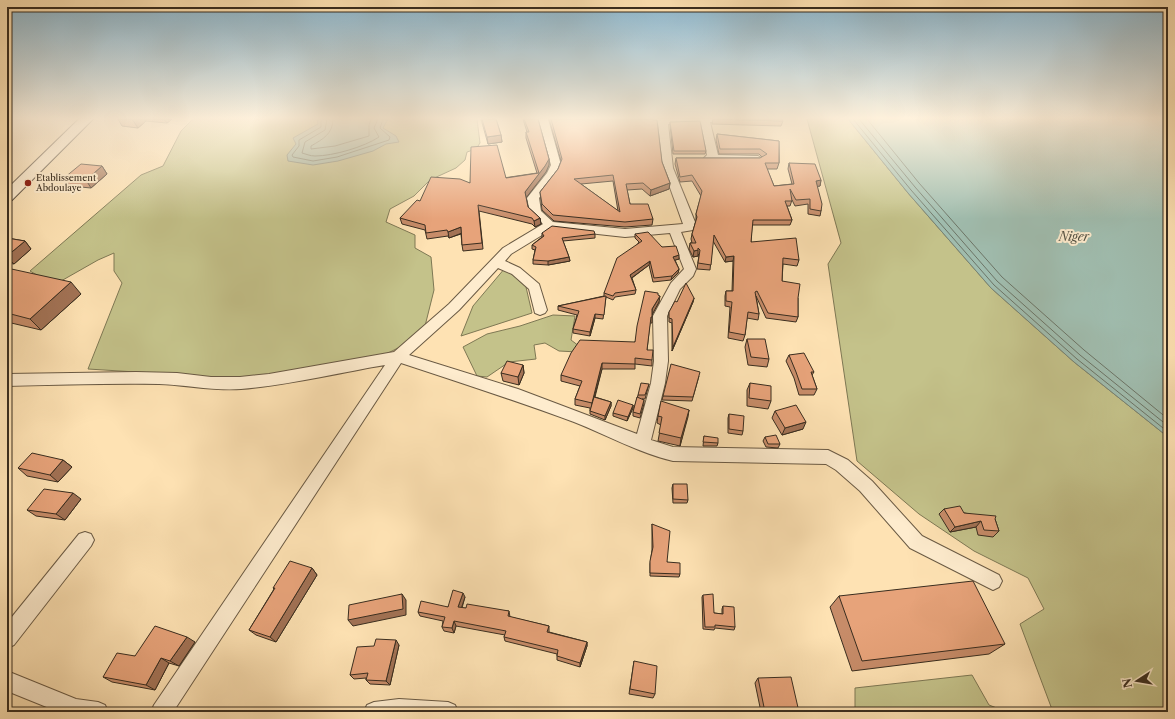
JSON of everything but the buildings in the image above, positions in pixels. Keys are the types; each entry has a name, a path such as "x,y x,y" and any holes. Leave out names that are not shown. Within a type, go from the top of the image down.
{"main road":[{"path":"7,188 42,153"},
{"path":"7,197 53,153"}],"street":[{"path":"552,153 556,165 554,173 537,191 533,198 536,212 550,225 626,233 686,228 690,224 675,189 666,153"},
{"path":"712,153 713,158"},
{"path":"700,158 759,159"},
{"path":"667,159 680,159"},
{"path":"161,712 398,357 454,307 497,262 514,247 550,225"},
{"path":"642,444 658,383 661,361 660,316 675,286 689,273 690,269 674,229"},
{"path":"497,262 516,271 535,287 540,310"},
{"path":"7,380 136,378 177,379 212,383 240,382 269,380 398,357 513,393 611,430 660,451 673,454 828,457 842,465 866,486 916,542 993,581"},
{"path":"7,638 85,540"},
{"path":"7,681 76,709 98,712"},
{"path":"374,712 399,709 448,712"}],"shaded area":[{"path":"170,153 467,153 465,160 456,168 430,180 414,196 390,209 386,222 415,235 415,248 431,257 434,290 425,326 406,344 378,358 249,388 152,373 88,369 122,283 114,271 114,253 98,260 54,285 30,271 141,175 163,166"},
{"path":"816,153 875,153 908,193 991,288 1074,362 1168,437 1168,712 1053,712 1020,624 1044,609 1028,578 974,551 919,514 857,461 828,264 841,243"},
{"path":"505,268 526,287 532,313 461,336 473,306"},
{"path":"553,315 575,316 571,340 579,346 578,352 559,351 545,343 534,345 536,359 509,362 487,377 477,376 463,347 487,334 520,326"},
{"path":"972,675 989,705 1007,712 855,712 855,688"}],"water":[{"path":"289,153 368,153 338,161 313,165 288,161 287,155"},
{"name":"Niger","path":"875,153 1168,153 1168,437 1074,362 991,288 908,193"}],"place":[{"name":"Etablissement Abdoulaye","path":"28,183"}]}
